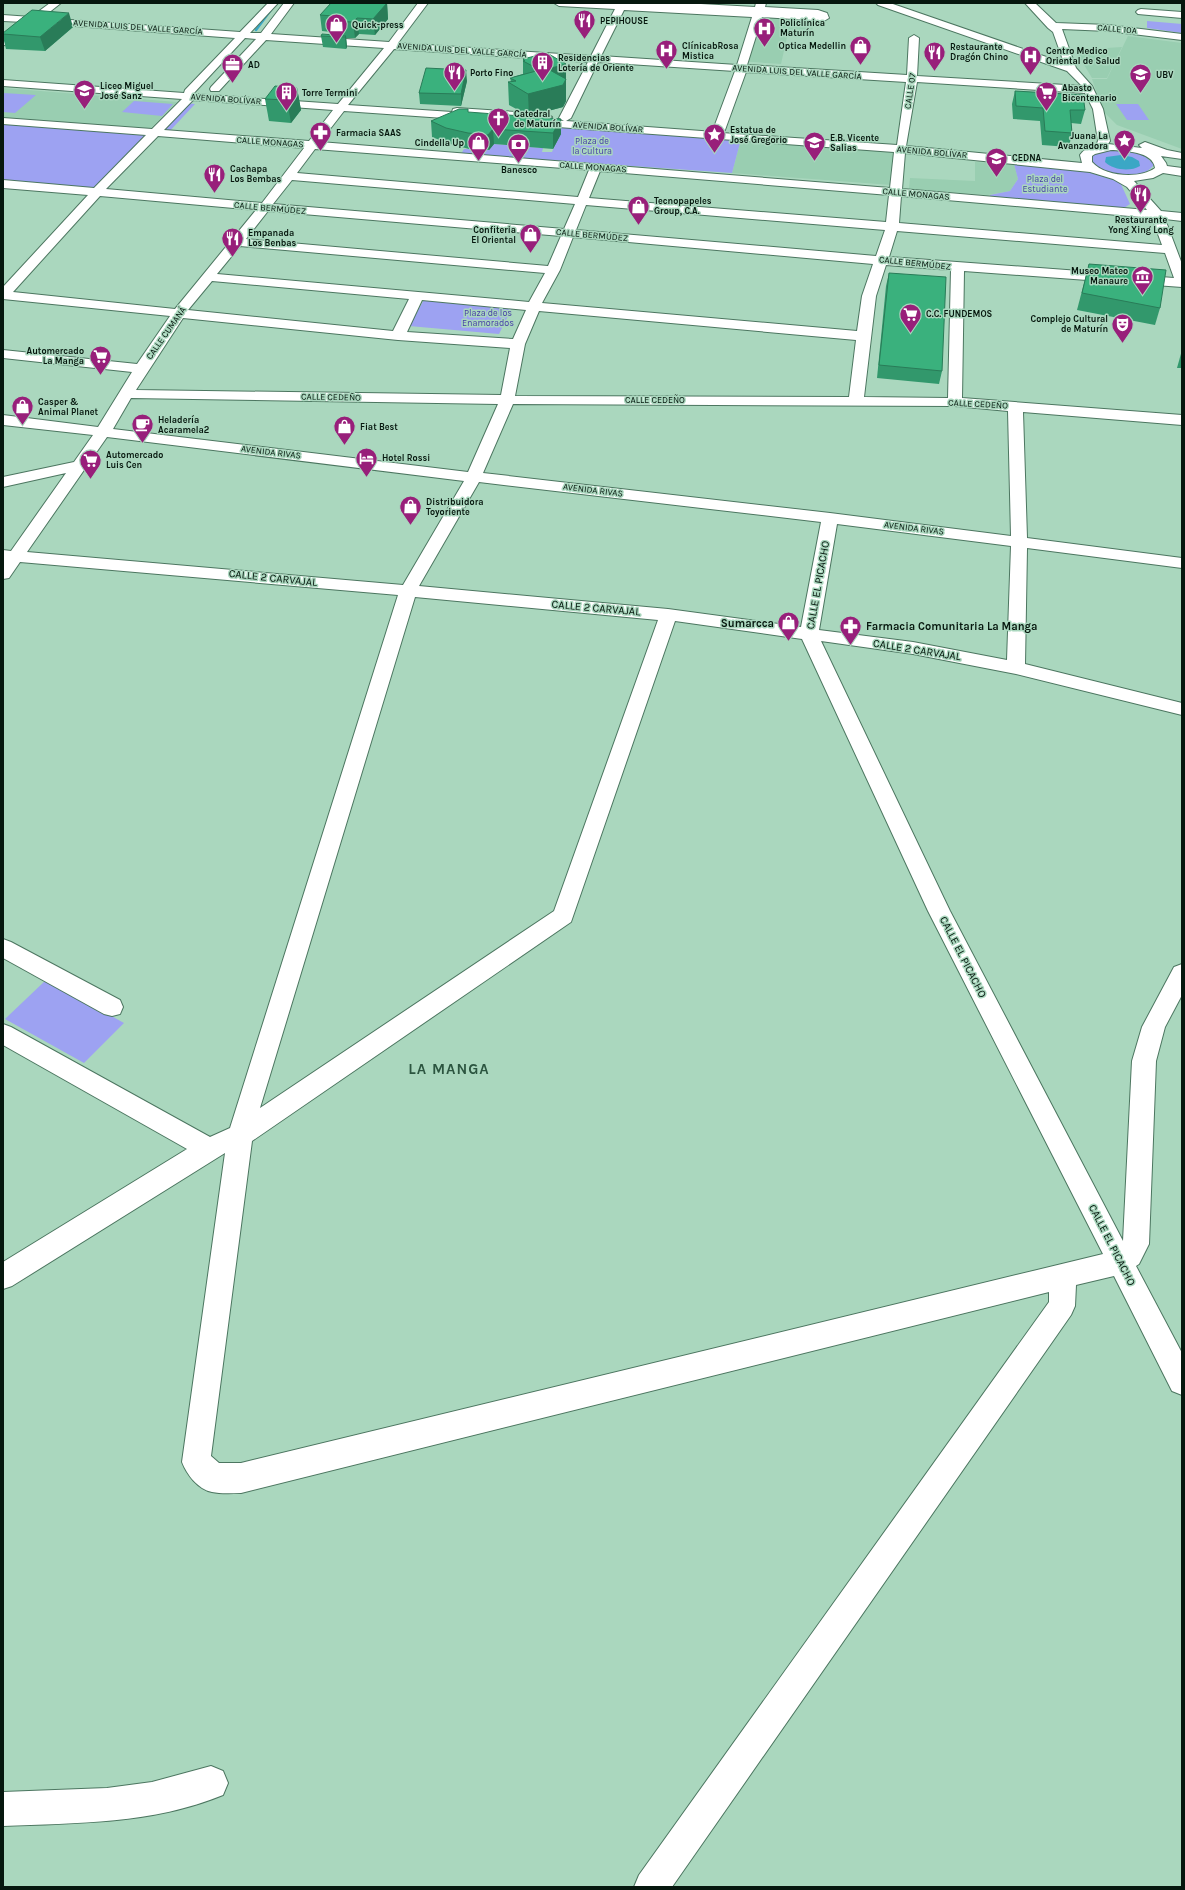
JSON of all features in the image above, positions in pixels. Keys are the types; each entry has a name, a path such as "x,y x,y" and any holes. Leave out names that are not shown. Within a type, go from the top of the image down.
{"street":[{"path":"3,43 56,3"},
{"path":"3,295 97,192 156,133 272,3"},
{"path":"215,89 265,34 289,3"},
{"name":"CALLE CUMANÁ","path":"3,574 10,556 104,432 141,369 180,312 264,208 342,105 392,44 423,3"},
{"path":"559,3 759,9 822,13 824,18 759,9"},
{"path":"881,3 1071,69"},
{"path":"1030,3 1055,29 1071,69 1088,88 1098,109 1110,126"},
{"path":"566,118 624,4"},
{"path":"1142,32 1142,7 1182,15"},
{"path":"719,130 742,66 759,9"},
{"name":"AVENIDA LUIS DEL VALLE GARCÍA","path":"3,14 36,18 246,32 392,44 1088,88"},
{"name":"AVENIDA LUIS DEL VALLE GARCÍA","path":"3,18 36,18"},
{"name":"CALLE 10A","path":"1055,29 1108,28 1182,37"},
{"name":"CALLE 10A","path":"1055,29 1127,34 1182,40"},
{"name":"CALLE 07","path":"856,401 858,375 869,296 892,228 901,146 912,77 914,38"},
{"name":"AVENIDA LUIS DEL VALLE GARCÍA","path":"392,44 453,55 597,57"},
{"name":"AVENIDA BOLÍVAR","path":"3,78 190,94 901,146 1086,155"},
{"name":"AVENIDA BOLÍVAR","path":"3,83 190,94"},
{"name":"AVENIDA BOLÍVAR","path":"342,105 566,118 901,146 1077,166 1094,169 1116,177"},
{"path":"1098,109 1101,132 1104,141 1100,148"},
{"name":"CALLE MONAGAS","path":"3,121 596,167 1182,217"},
{"path":"1122,135 1164,153 1182,156"},
{"path":"1094,169 1085,160 1086,155 1091,151 1100,148 1111,147 1134,149 1182,164"},
{"path":"1154,156 1162,165 1161,169"},
{"path":"596,167 567,233 553,270 534,306 518,344 508,400 474,477 408,591 240,1135 196,1462 213,1478 241,1478 1121,1262 1130,1255 1136,1244 1144,1061 1154,1027 1182,972"},
{"path":"1116,177 1142,177 1154,174 1161,169 1182,172"},
{"path":"288,176 581,200 892,228 1171,250"},
{"path":"1116,177 1131,184 1157,214 1182,282"},
{"path":"1131,184 1142,177"},
{"name":"CALLE BERMÚDEZ","path":"3,184 264,208 882,259 958,267 1182,282"},
{"path":"236,242 553,270"},
{"path":"955,402 958,267"},
{"path":"207,277 863,336"},
{"path":"3,295 180,312 398,336 518,344"},
{"path":"398,336 417,296"},
{"path":"3,354 141,369"},
{"name":"CALLE CEDEÑO","path":"126,394 508,400 955,402 1182,420"},
{"path":"1015,406 1019,542 1016,668"},
{"name":"AVENIDA RIVAS","path":"3,420 830,518 1182,563"},
{"path":"3,482 80,465"},
{"name":"CALLE EL PICACHO","path":"830,518 809,634 940,911 1182,1381"},
{"name":"CALLE 2 CARVAJAL","path":"10,556 198,571 668,615 913,648 1016,668 1182,709"},
{"path":"3,1277 209,1149 240,1135 563,916 668,615"},
{"path":"3,948 112,1007"},
{"path":"3,1034 209,1149"},
{"path":"651,1887 1062,1306 1063,1276"},
{"path":"3,1809 114,1804 152,1799 211,1783"}],"shaded area":[{"name":"Policlínica Maturín","path":"753,15 815,19 811,35 788,33 781,64 739,61"},
{"name":"UBV","path":"1128,36 1182,43 1182,149 1117,125 1103,111 1092,79 1107,79"},
{"path":"1122,47 1107,78 1092,78 1075,50"},
{"name":"Liceo Miguel José Sanz","path":"3,88 177,102 147,132 3,120"},
{"name":"E.B. Vicente Salias","path":"741,139 893,152 891,185 732,173"},
{"path":"1121,155 1132,157 1139,161 1140,166 1131,169 1122,169 1112,167 1105,162 1106,157"},
{"name":"CEDNA","path":"975,162 1014,164 1018,179 1010,191 988,195 909,189 910,178 975,181"}],"green space":[{"path":"1147,21 1182,24 1182,33 1147,28"},
{"path":"3,93 36,95 15,113 3,112"},
{"path":"134,101 173,104 162,116 122,112"},
{"path":"184,103 195,104 167,134 156,133"},
{"path":"1116,104 1138,104 1149,120 1127,120"},
{"name":"Plaza de la Cultura","path":"481,119 741,139 732,173 461,154 464,149 489,150 494,144 543,148 542,152 552,152 560,134"},
{"path":"3,121 156,133 97,192 3,184"},
{"path":"1116,149 1143,155 1153,163 1153,166 1140,174 1122,175 1104,170 1091,162 1090,157 1092,154 1102,150"},
{"name":"Plaza del Estudiante","path":"1014,164 1078,169 1120,182 1130,204 1124,208 990,197 990,195 1010,191 1018,179"},
{"name":"Plaza de los Enamorados","path":"425,298 513,306 499,334 409,326"},
{"path":"46,980 124,1023 84,1063 5,1019"}],"building":[{"path":"331,3 387,3 373,19 357,18 353,22 329,21 333,16 320,15"},
{"path":"32,10 69,13 40,37 3,34 3,33"},
{"path":"322,34 346,36 321,36"},
{"path":"547,53 566,64 548,69 566,79 563,85 528,94 508,82 516,81 510,78 540,70 523,61 525,61 523,59"},
{"path":"426,68 466,70 461,94 419,93"},
{"path":"275,86 297,88 287,100 265,99"},
{"path":"1015,91 1083,95 1085,110 1070,110 1072,133 1045,131 1043,108 1016,106"},
{"path":"459,109 468,109 468,112 561,119 553,133 493,129 488,135 468,133 446,128 431,121"},
{"path":"1089,264 1166,270 1160,308 1082,293"},
{"name":"C.C. FUNDEMOS","path":"889,273 946,277 942,371 879,365"}],"waterway":[{"path":"256,30 276,3"}],"place":[{"name":"PEPIHOUSE","path":"584,40"},
{"name":"Quick-press","path":"337,44"},
{"name":"Policlínica Maturín","path":"764,48"},
{"name":"Optica Medellin","path":"861,66"},
{"name":"ClínicabRosa Mistica","path":"666,70"},
{"name":"Restaurante Dragón Chino","path":"934,72"},
{"name":"Centro Medico Oriental de Salud","path":"1030,76"},
{"name":"Residencias Lotería de Oriente","path":"543,82"},
{"name":"AD","path":"233,84"},
{"name":"Porto Fino","path":"455,92"},
{"name":"UBV","path":"1140,94"},
{"name":"Liceo Miguel José Sanz","path":"85,110"},
{"name":"Torre Termini","path":"287,112"},
{"name":"Abasto Bicentenario","path":"1046,112"},
{"name":"Catedral de Maturín","path":"499,138"},
{"name":"Farmacia SAAS","path":"320,152"},
{"name":"Estatua de José Gregorio","path":"714,154"},
{"name":"Juana La Avanzadora","path":"1124,160"},
{"name":"Cindella Up","path":"479,162"},
{"name":"E.B. Vicente Salias","path":"814,162"},
{"name":"Banesco","path":"519,164"},
{"name":"CEDNA","path":"996,178"},
{"name":"Cachapa Los Bembas","path":"215,194"},
{"name":"Restaurante Yong Xing Long","path":"1141,214"},
{"name":"Tecnopapeles Group, C.A.","path":"638,226"},
{"name":"Confiteria El Oriental","path":"531,254"},
{"name":"Empanada Los Benbas","path":"233,258"},
{"name":"Museo Mateo Manaure","path":"1143,296"},
{"name":"C.C. FUNDEMOS","path":"911,334"},
{"name":"Complejo Cultural de Maturín","path":"1123,344"},
{"name":"Automercado La Manga","path":"100,376"},
{"name":"Casper & Animal Planet","path":"22,426"},
{"name":"Heladería Acaramela2","path":"143,444"},
{"name":"Fiat Best","path":"345,446"},
{"name":"Hotel Rossi","path":"367,478"},
{"name":"Automercado Luis Cen","path":"91,480"},
{"name":"Distribuidora Toyoriente","path":"411,526"},
{"name":"Sumarcca","path":"789,642"},
{"name":"Farmacia Comunitaria La Manga","path":"851,646"}],"district":[{"name":"LA MANGA","path":"449,1069"}]}
